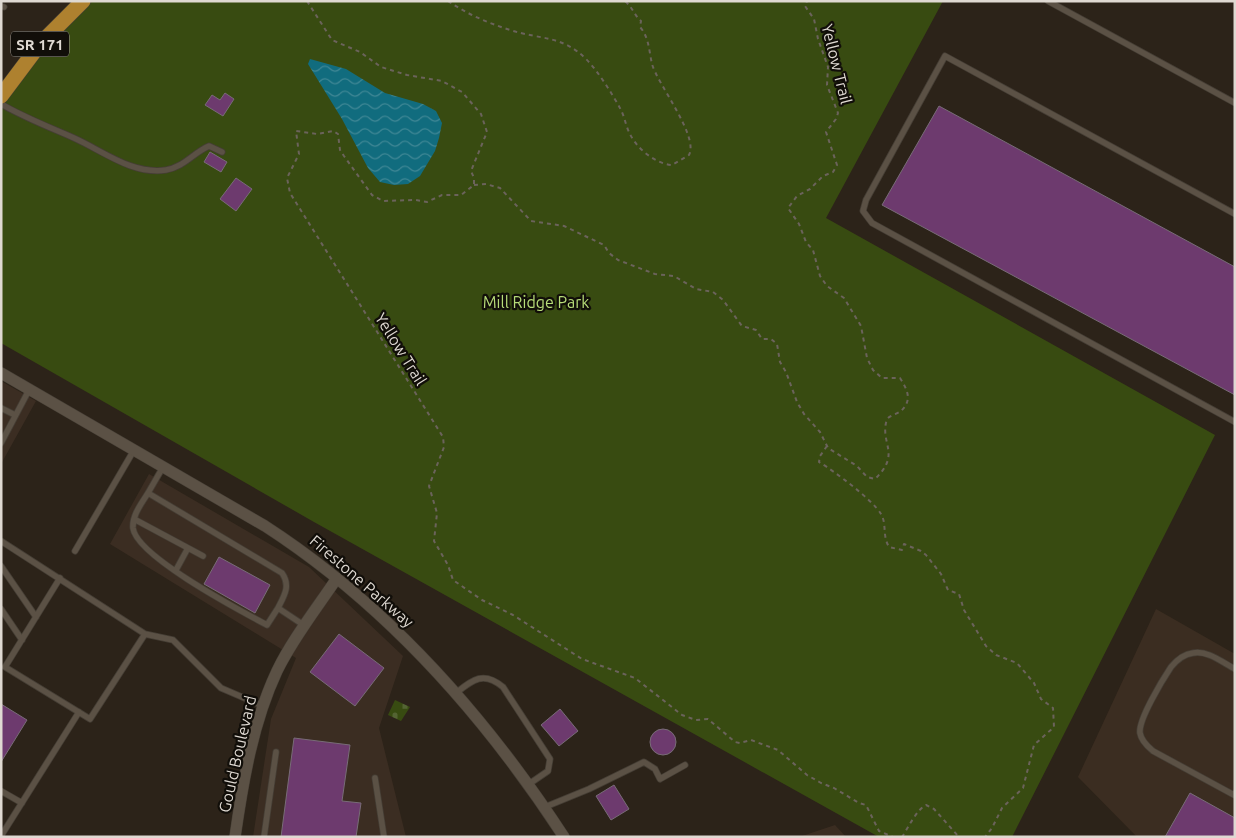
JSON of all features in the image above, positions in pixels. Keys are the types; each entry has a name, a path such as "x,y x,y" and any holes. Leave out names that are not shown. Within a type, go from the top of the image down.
{"main road":[{"name":"SR 171","path":"2,96 40,44 83,1"}],"street":[{"name":"Firestone Parkway","path":"1,373 265,526 337,578 411,645 456,693 529,784 564,837"},
{"name":"Gould Boulevard","path":"235,837 246,770 263,706 278,669 337,578"}],"lane":[{"path":"1048,1 1235,103"},
{"path":"1235,214 945,56 866,200 863,211 872,223 1235,422"},
{"path":"2,96 29,120 74,138 122,162 145,169 173,168 186,162 209,146 222,152"},
{"path":"1,443 29,390"},
{"path":"1,408 15,415"},
{"path":"75,551 134,450"},
{"path":"148,493 282,573 285,578 286,589 278,608 267,625 201,589 140,542 133,530 134,519 148,493 163,467"},
{"path":"134,519 203,556"},
{"path":"1,542 146,634 173,640 221,688 263,706"},
{"path":"176,570 188,548"},
{"path":"1,566 36,617"},
{"path":"60,578 5,667 90,718 146,634"},
{"path":"278,608 305,626"},
{"path":"1,609 22,640"},
{"path":"1235,669 1206,654 1192,653 1185,655 1171,668 1143,718 1140,728 1141,738 1153,751 1235,793"},
{"path":"456,693 472,680 478,678 494,680 503,687 550,758 548,771 529,784"},
{"path":"1,836 79,712"},
{"path":"264,837 276,752"},
{"path":"545,807 589,789 644,762 655,769 660,779 685,765"},
{"path":"375,778 384,837"},
{"path":"1,791 22,803"}],"path":[{"path":"307,1 332,40 360,52 380,67 407,75 442,81 462,92 481,114 487,132 471,171 474,184 486,184 500,188 531,221 564,226 604,245 609,253 618,260 655,274 674,276 696,289 719,295 742,326 756,330 762,340 771,339 777,344 780,362 786,372 797,402 820,432 827,446 820,456 819,462 861,492 878,510 883,519 883,535 889,548 902,550 904,544 922,551 941,574 948,590 959,594 964,610 986,646 996,655 1017,663 1034,683 1041,699 1053,708 1054,727 1040,738 1032,748 1023,788 1002,808 985,837"},
{"path":"448,1 476,18 511,30 560,40 572,46 598,72 620,108 628,124 630,136 654,160 672,165 688,157 692,150 691,144 683,120 652,64 647,40 640,27 641,21 636,17 633,8 625,1"},
{"name":"Yellow Trail","path":"807,1 805,6 814,19 818,39 828,67 826,82 838,113 836,119 826,132 837,165 833,172 823,176 810,190 795,197 789,211 799,224 806,242 813,250 820,276 827,286 844,298 861,326 865,353 873,370 882,378 900,378 908,396 908,402 900,412 887,419 885,429 890,455 883,470 875,479 867,477 857,466 827,446"},
{"name":"Yellow Trail","path":"474,184 461,195 442,195 426,202 416,200 382,201 372,195 344,156 340,150 338,134 333,131 317,134 296,131 299,154 287,178 288,188 296,205 307,218 331,262 354,294 443,437 444,447 430,486 438,513 434,541 448,566 453,580 482,600 513,615 582,659 636,678 682,715 696,720 708,719 735,742 740,743 751,740 778,750 807,775 866,805 879,831 892,837"},
{"path":"902,837 914,820 917,812 926,805 934,809 959,837"}],"shaded area":[{"path":"1,381 36,401 1,464"},
{"path":"149,474 309,567 403,656 379,728 406,837 253,837 271,719 296,658 110,544"},
{"path":"1156,609 1235,654 1235,837 1137,837 1078,777"},
{"path":"835,825 846,837 799,837"}],"green space":[{"name":"Mill Ridge Park","path":"92,1 943,1 826,218 1215,435 1012,837 879,837 314,522 1,343 1,109 32,63"},
{"path":"395,700 410,707 401,721 388,715"}],"water":[{"path":"310,59 346,69 385,93 423,104 436,111 442,123 439,138 435,151 420,176 408,184 394,185 380,182 368,168 342,119 308,64"}],"building":[{"path":"225,93 234,99 223,116 205,105 212,95 220,100"},
{"path":"939,106 1235,267 1235,395 882,205"},
{"path":"210,152 227,162 221,172 204,162"},
{"path":"236,178 252,189 236,211 220,199"},
{"path":"219,557 270,585 255,613 204,584"},
{"path":"339,634 384,668 355,706 310,672"},
{"path":"1,704 27,720 1,762"},
{"path":"560,709 578,731 559,746 541,725"},
{"path":"663,729 672,733 676,742 672,751 663,755 654,751 650,742 654,733"},
{"path":"294,738 350,745 342,801 361,803 356,837 281,837"},
{"path":"614,785 629,809 611,820 596,796"},
{"path":"1190,793 1235,818 1235,837 1165,837"}]}
